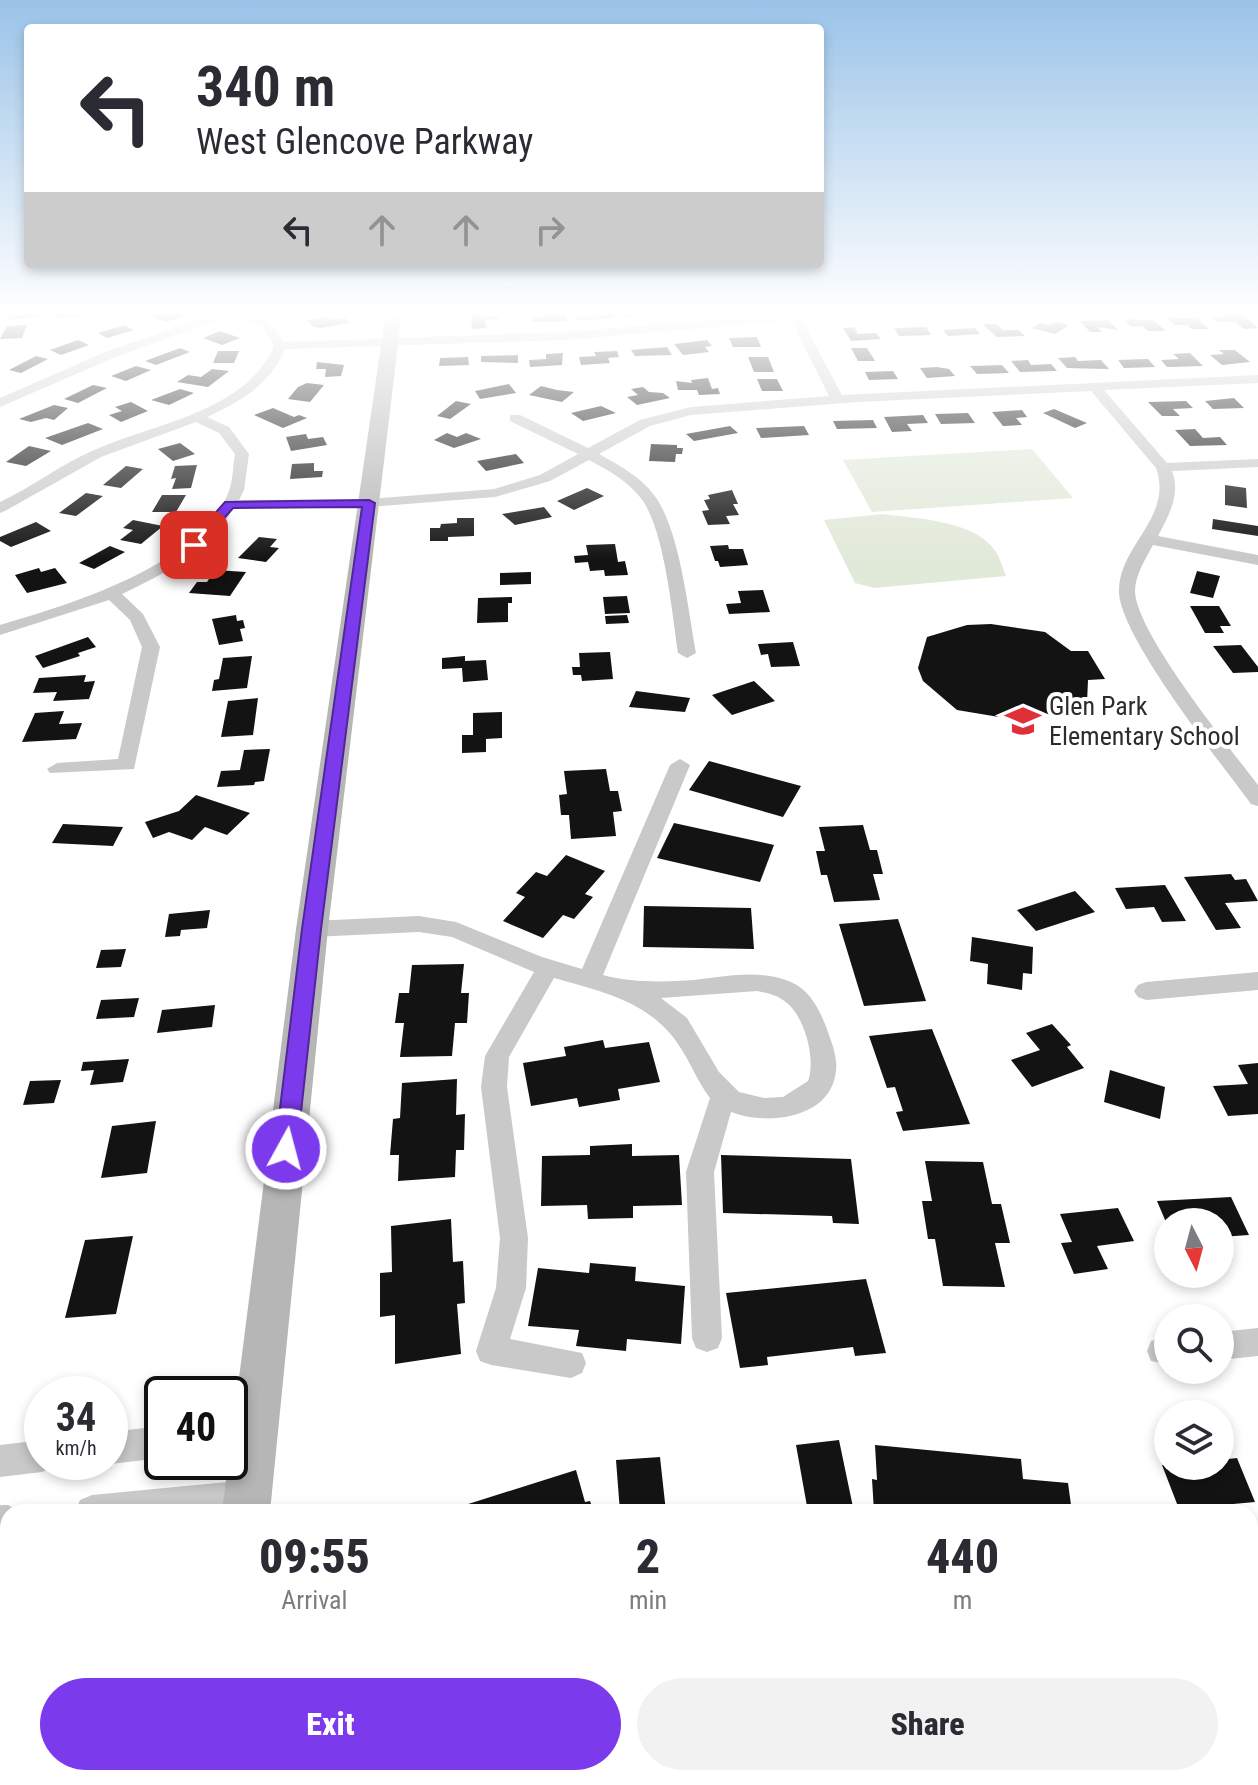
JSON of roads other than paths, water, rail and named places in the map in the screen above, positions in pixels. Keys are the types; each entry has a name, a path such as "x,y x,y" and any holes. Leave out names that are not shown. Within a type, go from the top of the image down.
{"street":[{"path":"0,403 19,394"},
{"path":"0,508 99,453 195,416 238,394"},
{"path":"248,1390 383,394"},
{"path":"834,394 839,400"},
{"path":"229,505 369,503 469,496 506,490 545,478 632,428 667,416 839,400 943,394"},
{"path":"1101,394 1163,467 1169,480 1169,496 1129,575 1127,599 1131,613 1164,667 1258,799"},
{"path":"0,630 66,611 111,593 165,565 194,545 229,505 240,481 242,454 224,430 195,416"},
{"path":"515,418 637,485 655,508 687,653"},
{"path":"1163,467 1258,463"},
{"path":"1148,539 1258,560"},
{"path":"57,769 127,765 151,647 137,618 111,593"},
{"path":"589,980 680,765"},
{"path":"312,929 337,925 419,924 456,930 548,968 623,989 667,1013 680,1027 713,1087 739,1105 781,1109 812,1093 822,1081 823,1056 811,1018 802,1004 780,987 757,982 689,989 623,989"},
{"path":"548,968 497,1056 494,1087 514,1238 511,1288 491,1351 571,1363"},
{"path":"1146,991 1258,981"},
{"path":"707,1338 700,1172 723,1096"},
{"path":"1234,1345 1258,1342"},
{"path":"0,1461 24,1458"},
{"path":"245,1480 247,1504"}],"place":[{"name":"Glen Park Elementary School","path":"1023,721"}]}
